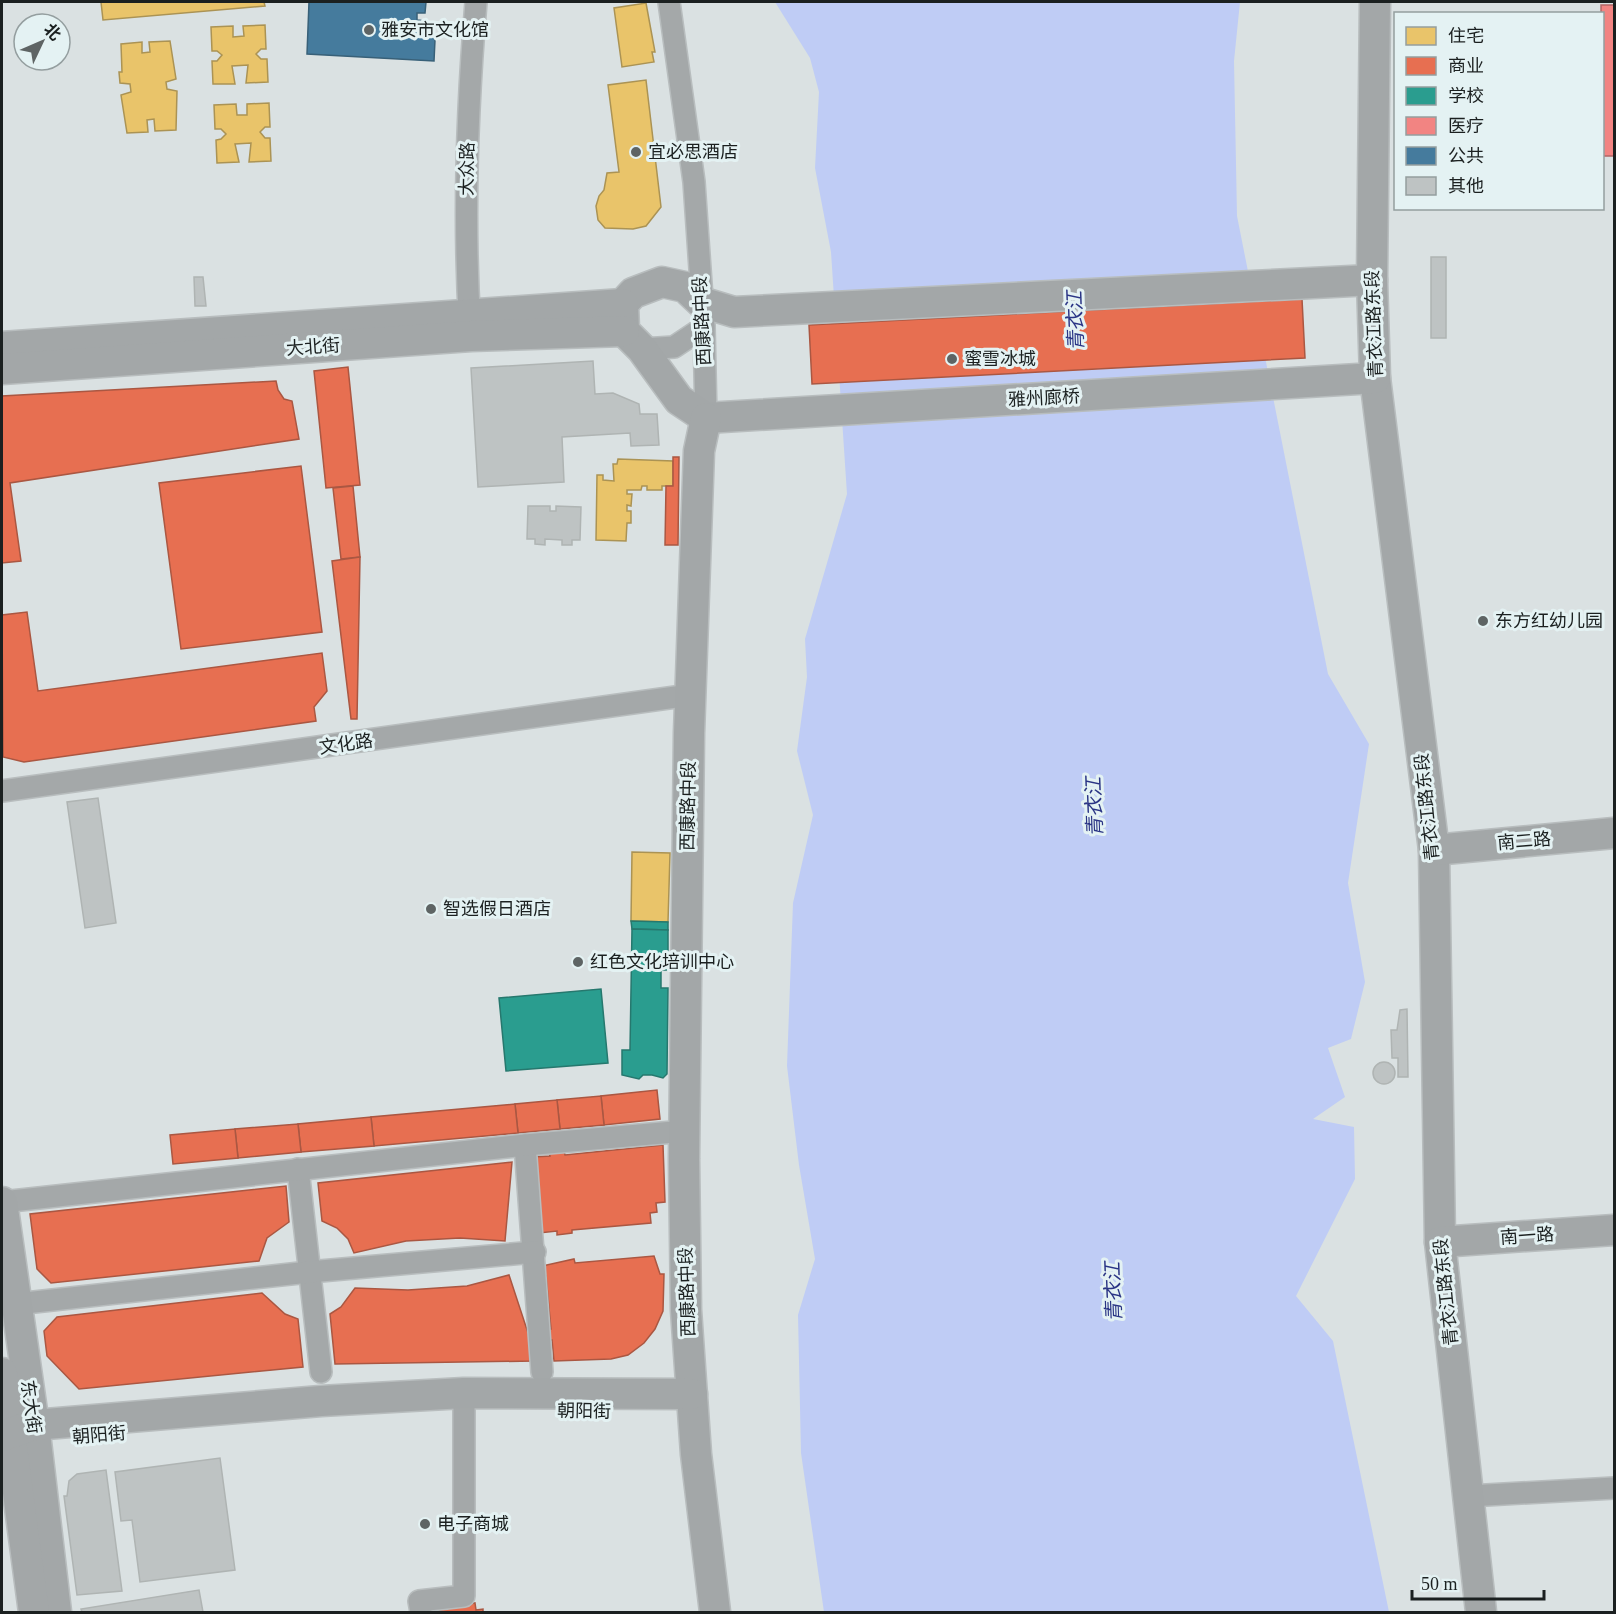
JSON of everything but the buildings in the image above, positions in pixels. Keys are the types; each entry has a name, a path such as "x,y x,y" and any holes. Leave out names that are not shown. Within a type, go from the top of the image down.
{"main road":[{"name":"青衣江路东段","path":"1375,2 1357,281 1362,379 1434,850 1440,1242 1481,1612"},
{"path":"706,418 678,400 630,328 633,293 662,282 685,287 703,315 1357,281"},
{"name":"大北街","path":"2,369 470,324"},
{"name":"大北街","path":"2,347 470,324 630,328"},
{"name":"雅州廊桥","path":"706,418 1362,379"},
{"name":"西康路中段","path":"706,418 699,451 690,695 685,1131 686,1310 693,1403 715,1612"},
{"name":"南二路","path":"1434,850 1614,833"},
{"name":"东大街","path":"2,1202 16,1304 20,1434 34,1612"},
{"name":"南一路","path":"1440,1242 1614,1230"},
{"name":"东大街","path":"2,1373 20,1434 56,1612"},
{"name":"朝阳街","path":"20,1434 324,1414 464,1401 693,1403"}],"street":[{"name":"大众路","path":"470,324 466,194 470,74 476,2"},
{"name":"西康路中段","path":"669,2 694,182 703,315 706,418"},
{"path":"630,328 674,347 703,315"},
{"name":"文化路","path":"2,791 690,695"},
{"path":"2,1202 525,1145 685,1131"},
{"path":"525,1145 535,1252 542,1372"},
{"path":"298,1169 321,1372"},
{"path":"16,1304 309,1272 535,1252"},
{"path":"421,1612 419,1601 464,1596 464,1401"},
{"path":"1469,1496 1614,1488"}],"water":[{"name":"青衣江","path":"775,2 1240,2 1234,61 1237,216 1328,674 1369,744 1348,883 1365,982 1351,1039 1328,1048 1345,1097 1313,1119 1354,1127 1355,1179 1296,1296 1333,1341 1389,1612 824,1612 801,1453 798,1315 815,1259 799,1165 787,1066 793,903 813,815 797,751 807,677 805,639 847,494 831,252 815,168 819,92 810,58"}],"place":[{"name":"雅安市文化馆","path":"369,30"},
{"name":"宜必思酒店","path":"636,152"},
{"name":"蜜雪冰城","path":"952,359"},
{"name":"东方红幼儿园","path":"1483,621"},
{"name":"智选假日酒店","path":"431,909"},
{"name":"红色文化培训中心","path":"578,962"},
{"name":"电子商城","path":"425,1524"}]}
